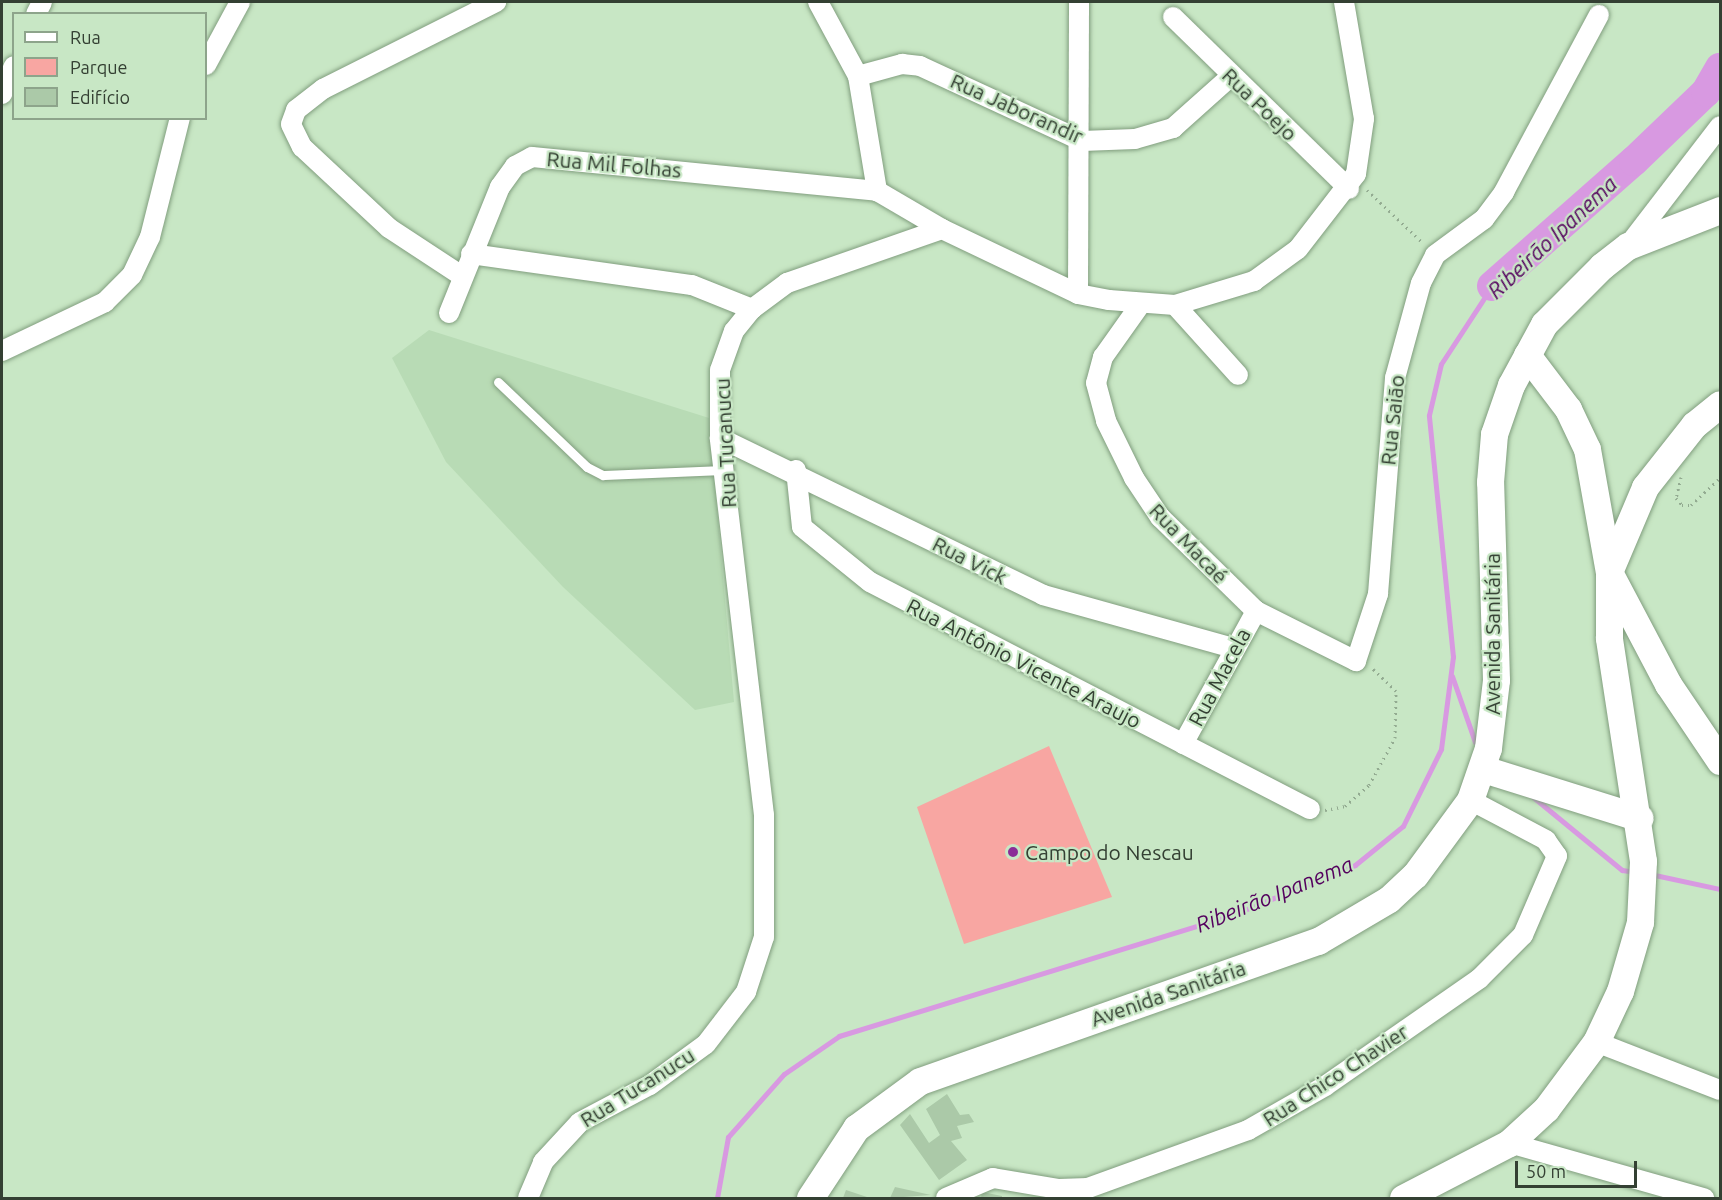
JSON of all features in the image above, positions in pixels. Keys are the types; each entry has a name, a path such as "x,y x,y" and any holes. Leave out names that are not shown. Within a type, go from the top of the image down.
{"street":[{"path":"207,63 240,2"},
{"path":"462,276 389,228 302,147 291,124 296,110 323,89 496,2"},
{"path":"818,2 858,76 877,192 942,229 1078,294 1140,305 1175,305 1234,290 1273,270 1352,183 1364,119 1344,2"},
{"path":"1078,294 1082,141 1079,2"},
{"path":"1435,255 1474,228 1504,192 1599,15"},
{"name":"Rua Poejo","path":"1173,17 1230,77 1352,183"},
{"name":"Rua Jaborandir","path":"858,76 902,64 920,66 1082,141 1135,139 1173,128 1230,77"},
{"path":"2,94 12,71"},
{"path":"2,351 105,302 132,275 150,237 179,120"},
{"path":"1628,246 1720,126"},
{"name":"Rua Mil Folhas","path":"449,313 471,254 508,174 532,158 877,192"},
{"name":"Avenida Sanitária","path":"810,1198 856,1128 920,1081 1318,941 1353,923 1415,875 1470,800 1483,769 1496,680 1490,482 1494,434 1527,355 1566,298 1628,246 1720,210"},
{"name":"Rua Tucanucu","path":"528,1198 559,1140 598,1109 690,1058 726,1020 756,968 766,901 764,815 720,438 724,353 752,309 787,283 942,229"},
{"path":"471,254 692,285 752,309"},
{"name":"Rua Saião","path":"1356,661 1382,571 1399,355 1435,255"},
{"name":"Rua Macaé","path":"1140,305 1099,366 1097,392 1106,421 1152,507 1256,611 1356,661"},
{"path":"1175,305 1238,375"},
{"path":"1403,1198 1509,1143 1561,1092 1596,1042 1629,966 1643,874 1640,818 1609,638 1608,572 1587,449 1568,409 1527,355"},
{"path":"1608,572 1645,487 1694,425 1720,404"},
{"name":"Rua Vick","path":"720,438 796,470 1043,595 1233,648"},
{"name":"Rua Antônio Vicente Araujo","path":"796,470 798,521 852,569 905,602 1310,809"},
{"path":"1608,572 1674,695 1720,761"},
{"name":"Rua Macela","path":"1183,744 1233,648 1256,611"},
{"path":"1483,769 1640,818"},
{"name":"Rua Chico Chavier","path":"946,1198 993,1178 1059,1189 1088,1188 1270,1120 1499,964 1542,898 1557,863 1552,845 1470,800"},
{"path":"1596,1042 1720,1090"},
{"path":"1509,1143 1704,1198"}],"lane":[{"path":"498,382 587,467 603,475 724,470"}],"path":[{"path":"1352,183 1435,255"},
{"path":"1682,474 1677,498 1682,505 1691,505 1720,478"},
{"path":"1310,809 1332,810 1355,800 1370,785 1395,738 1396,691 1381,673 1356,661"}],"shaded area":[{"path":"429,330 709,418 734,702 695,710 563,587 446,462 392,358"}],"green space":[{"name":"Campo do Nescau","path":"1049,746 1112,897 964,944 917,807"}],"building":[{"path":"947,1094 960,1115 969,1114 974,1122 957,1126 962,1138 951,1141 967,1160 939,1180 900,1125 910,1114 929,1143 940,1135 926,1109"},
{"path":"895,1187 931,1195 890,1198"},
{"path":"846,1190 870,1198 843,1198"},
{"path":"982,1192 1002,1196 1002,1198 981,1198"}],"waterway":[{"name":"Ribeirão Ipanema","path":"1492,286 1634,161 1706,92 1720,68"},
{"name":"Ribeirão Ipanema","path":"717,1198 728,1137 784,1074 839,1036 1232,915 1355,865 1403,826 1441,749 1453,657 1429,415 1441,364 1492,286"},
{"path":"1452,676 1475,742"},
{"path":"1533,797 1622,870 1634,872"},
{"path":"1650,874 1720,889"}],"place":[{"name":"Campo do Nescau","path":"1013,852"}]}
